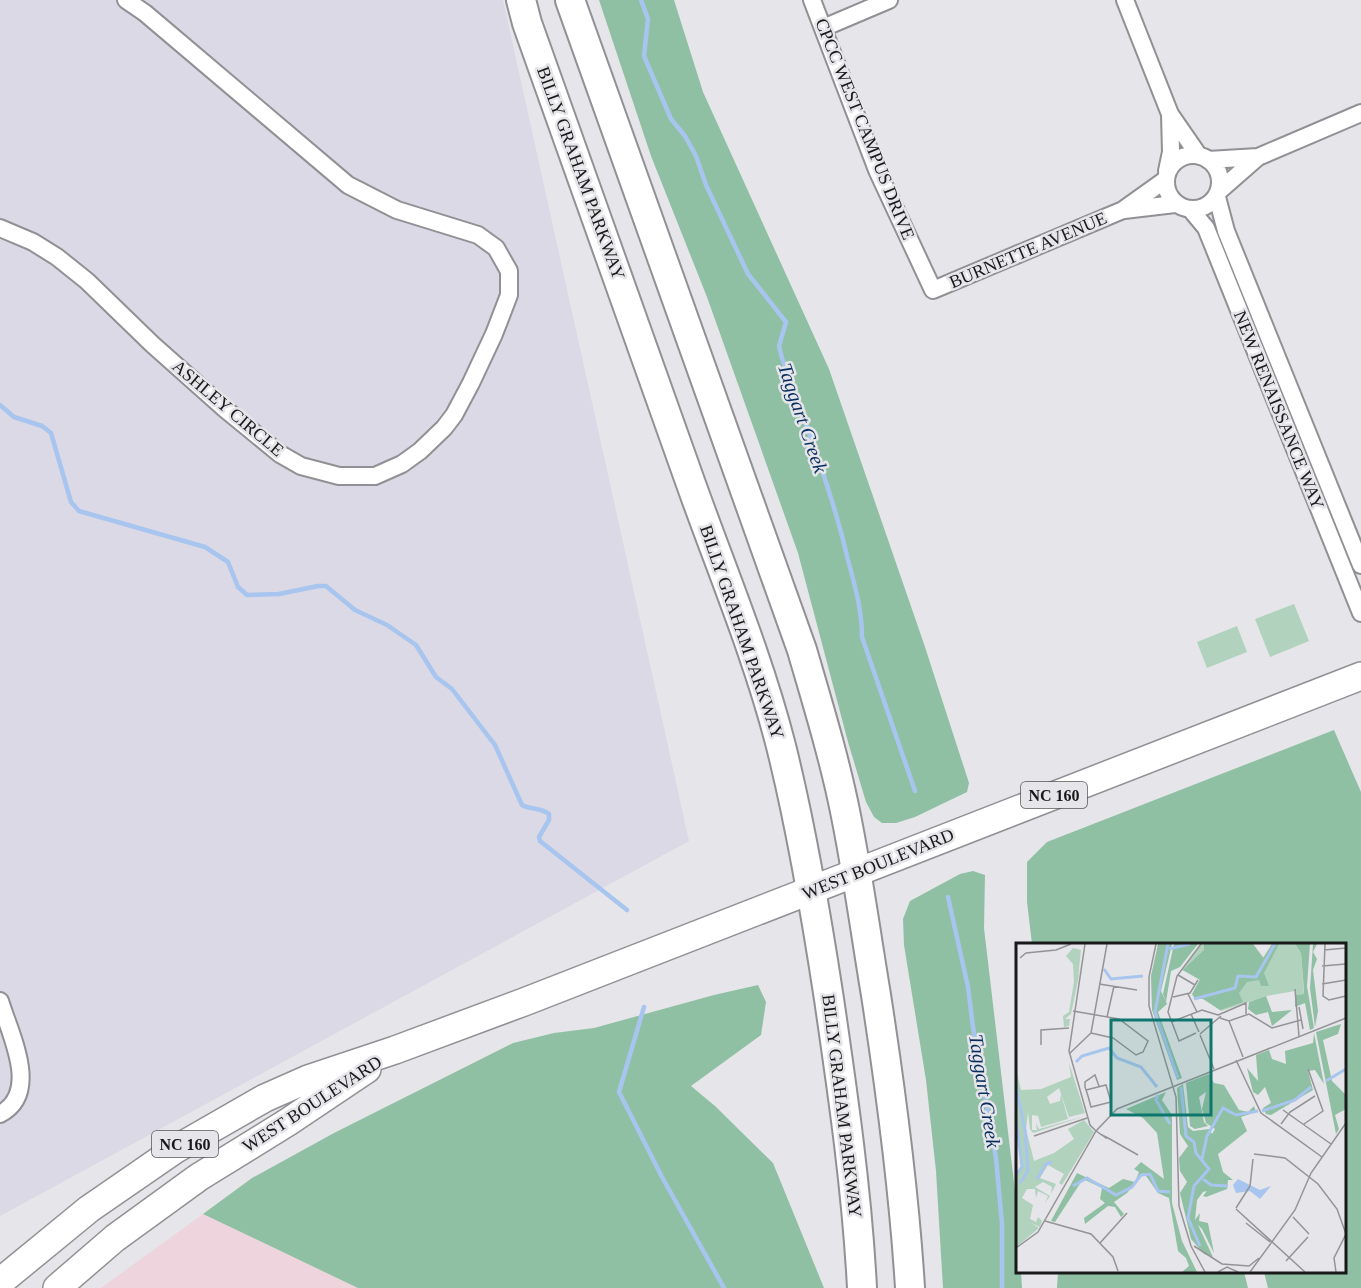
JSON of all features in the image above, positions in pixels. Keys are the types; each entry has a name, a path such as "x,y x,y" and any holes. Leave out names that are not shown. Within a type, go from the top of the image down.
{"highway":[{"name":"BILLY GRAHAM PARKWAY","path":"521,0 539,57 757,664 783,755 812,890 837,1050 862,1288"},
{"path":"570,0 802,650 826,731 846,814 889,1089 898,1157 910,1288"}],"main road":[{"name":"WEST BOULEVARD","path":"0,1282 89,1209 176,1149 265,1098 308,1079 395,1050 812,890 1361,676"},
{"name":"WEST BOULEVARD","path":"57,1288 115,1238 199,1177 288,1122 395,1050"}],"street":[{"name":"ASHLEY CIRCLE","path":"0,228 33,242 64,262 102,294 152,344 225,409 280,454 307,468 339,476 375,476 402,464 420,451 444,428 463,399 494,334 509,295 509,271 496,248 478,235 397,210 348,185 145,13 126,0"},
{"name":"CPCC WEST CAMPUS DRIVE","path":"812,0 878,170 933,290"},
{"path":"823,28 889,0"},
{"path":"1125,0 1170,114 1204,158 1215,166 1219,175 1218,194"},
{"path":"1166,175 1173,163 1190,155 1204,158 1258,156 1361,113"},
{"path":"1170,114 1171,152 1166,175 1166,189 1175,204 1191,210 1208,205 1258,156"},
{"name":"BURNETTE AVENUE","path":"1123,210 1166,175"},
{"name":"NEW RENAISSANCE WAY","path":"1218,194 1226,231 1361,565"},
{"name":"BURNETTE AVENUE","path":"933,290 1123,210 1175,204"},
{"name":"NEW RENAISSANCE WAY","path":"1191,210 1206,228 1361,613"},
{"path":"0,1001 21,1069 21,1085 16,1099 0,1114"}],"shaded area":[{"path":"0,0 503,0 689,841 0,1216"},
{"path":"203,1214 358,1288 101,1288"}],"green space":[{"path":"599,0 674,0 703,92 829,369 924,644 969,783 967,792 915,817 896,823 882,823 874,817 866,802 798,553 707,297 651,156"},
{"path":"1294,604 1309,641 1270,657 1255,619"},
{"path":"1237,626 1247,652 1207,668 1197,642"},
{"path":"1334,730 1361,792 1361,1288 1268,1288 1264,1273 1346,1273 1346,943 1032,943 1027,902 1027,862 1047,842"},
{"path":"973,871 985,875 984,928 1016,1200 1016,1273 1021,1273 1022,1288 943,1288 936,1171 926,1080 904,945 903,919 910,901 960,874"},
{"path":"758,985 766,1002 761,1035 691,1086 715,1106 773,1163 824,1288 358,1288 203,1214 252,1178 334,1133 513,1043 554,1033 594,1028"},
{"path":"1058,1273 1244,1273 1248,1288 1057,1288"}],"waterway":[{"name":"Taggart Creek","path":"641,0 648,19 644,56 671,119 685,136 696,156 706,185 748,274 786,322 779,346 782,358 818,458 842,534 858,598 862,637 915,791"},
{"path":"0,405 14,417 42,426 51,433 71,502 79,511 205,547 228,562 238,587 247,595 279,594 326,586 355,610 387,625 416,645 436,677 452,689 495,745 522,805 549,814 549,820 539,837 540,841 627,910"},
{"name":"Taggart Creek","path":"948,897 968,987 996,1158 1002,1224 1002,1288"},
{"path":"644,1007 619,1092 662,1177 724,1288"}]}
